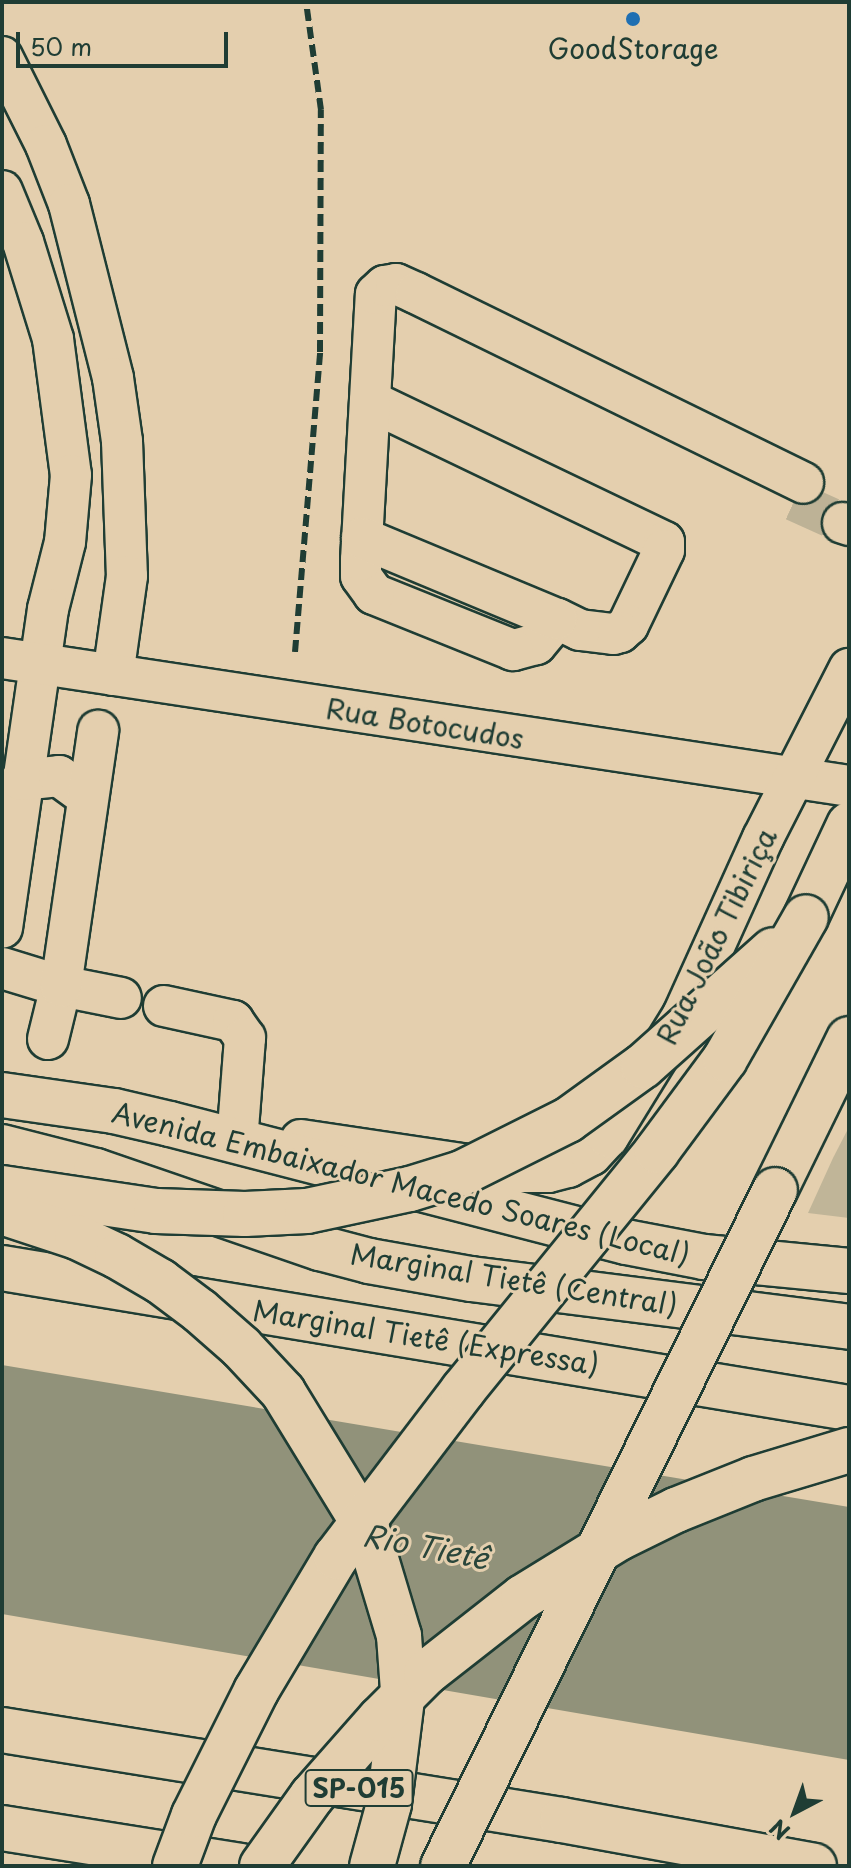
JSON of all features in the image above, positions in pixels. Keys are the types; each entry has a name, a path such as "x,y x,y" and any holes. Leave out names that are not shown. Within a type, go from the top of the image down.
{"main road":[{"path":"175,1866 194,1815 256,1691 336,1557 463,1390 657,1151 717,1071 806,917 849,825"},
{"path":"2,1188 156,1211 245,1214 307,1211 361,1202 462,1173 568,1120 643,1066 698,1020 806,917"},
{"path":"443,1866 849,1039"},
{"name":"Avenida Embaixador Macedo Soares (Local)","path":"2,1095 114,1111 170,1124 626,1242 704,1257 849,1271"},
{"name":"Marginal Tietê (Central)","path":"2,1147 96,1171 320,1248 369,1261 471,1279 849,1327"},
{"path":"2,1212 77,1237 117,1256 160,1281 221,1329 283,1392 367,1529 399,1636 403,1691 389,1804 372,1866"},
{"name":"Marginal Tietê (Expressa)","path":"2,1268 849,1408"},
{"path":"262,1866 312,1796 380,1719 426,1673 511,1606 619,1538 676,1510 753,1479 849,1450"},
{"name":"SP-015","path":"2,1730 814,1866"},
{"path":"2,1828 241,1866"},
{"path":"712,1847 766,1866"}],"street":[{"path":"2,57 46,145 69,204 113,378 122,441 127,576 113,675"},
{"path":"2,191 23,242 53,339 71,475 65,542 21,661 21,780 2,928"},
{"path":"370,401 664,542 664,550 628,625 620,632 580,630 557,619 536,644 513,650 374,594 361,576 362,538 376,294 385,286 396,284 653,422 798,492"},
{"name":"Rua Botocudos","path":"21,661 849,786"},
{"name":"Rua João Tibiriça","path":"170,1124 238,1130 516,1172 548,1172 568,1167 591,1155 608,1137 683,1015 763,838 849,669"},
{"path":"48,1039 61,986 98,731"},
{"path":"21,780 59,776 87,796"},
{"path":"2,968 61,986 121,998"},
{"path":"164,1006 233,1021 245,1038 238,1130"}],"shaded area":[{"path":"849,1127 849,1218 808,1213 833,1158"}],"water":[{"name":"Rio Tietê","path":"2,1365 849,1507 849,1760 2,1614"}],"tunnel":[{"path":"794,501 843,523"}],"railway":[{"path":"295,652 320,352 321,110 306,2"}],"place":[{"name":"GoodStorage","path":"633,19"}]}
